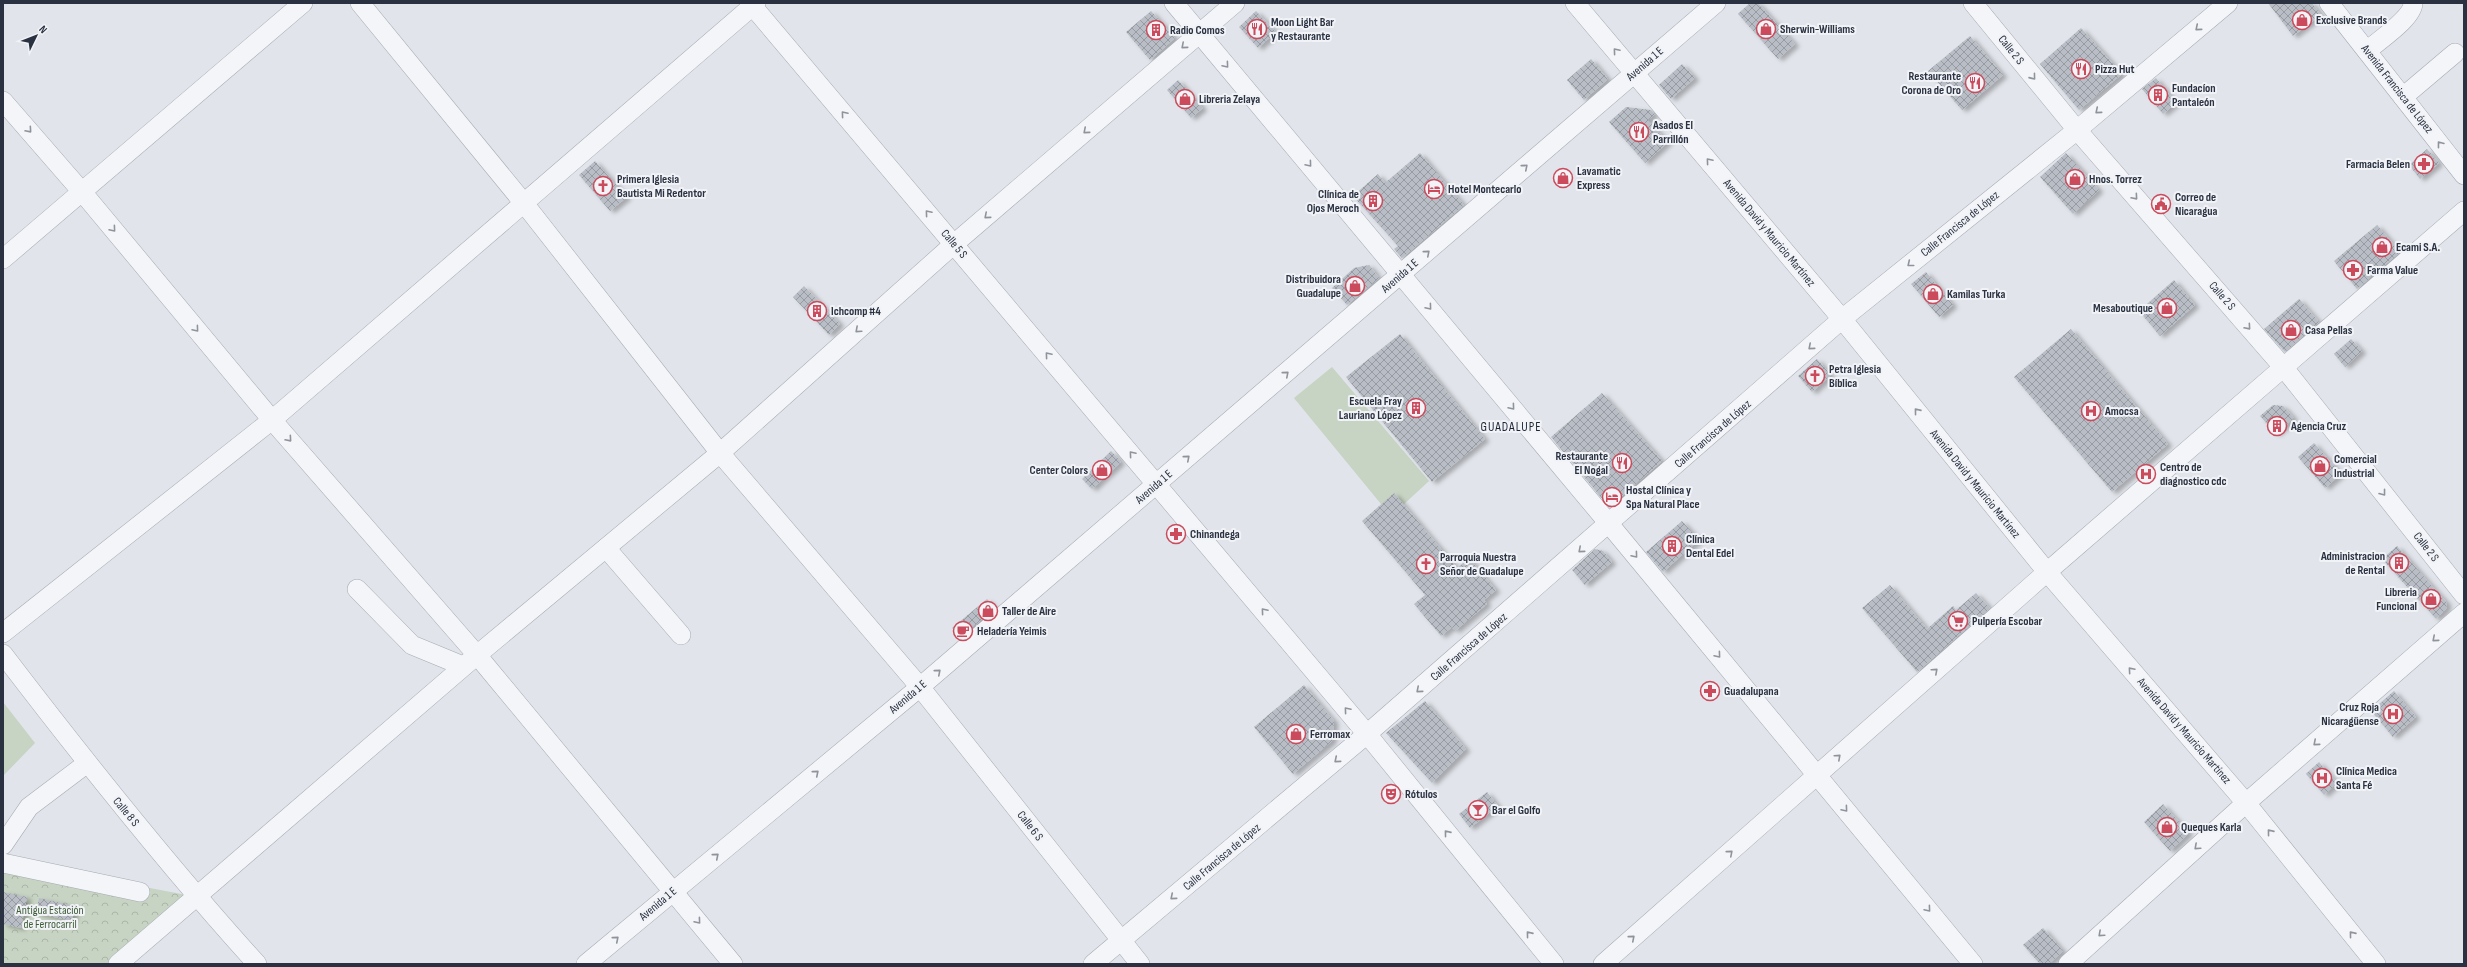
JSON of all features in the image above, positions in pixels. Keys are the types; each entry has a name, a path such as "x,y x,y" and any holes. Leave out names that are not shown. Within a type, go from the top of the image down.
{"street":[{"path":"3,259 83,193 303,3"},
{"name":"Calle 6 S","path":"360,3 523,202 720,453 920,687 1140,964"},
{"path":"1174,3 1610,524 1973,964"},
{"path":"118,964 470,660 720,453 954,244 1236,3"},
{"name":"Avenida David y Mauricio Martínez","path":"1575,3 1842,320 2047,572 2246,803 2376,964"},
{"name":"Avenida 1 E","path":"586,964 920,687 1716,3"},
{"name":"Calle 2 S","path":"1973,3 2077,130 2284,368 2464,595"},
{"name":"Calle Francisca de López","path":"1093,964 1367,734 1610,524 1842,320 2077,130 2228,3"},
{"name":"Avenida Francisca de López","path":"2329,3 2464,175"},
{"path":"2367,51 2406,17 2413,9 2413,3"},
{"path":"3,633 272,420 753,4"},
{"name":"Calle 5 S","path":"753,4 1367,734 1554,964"},
{"path":"2403,97 2455,53"},
{"path":"3,101 83,193 470,660 673,892 733,964"},
{"path":"1603,964 2047,572 2464,211"},
{"path":"606,548 681,635"},
{"path":"357,589 412,645 470,660"},
{"path":"2068,964 2246,803 2464,613"},
{"name":"Calle 8 S","path":"3,654 86,764 196,897 257,964"},
{"path":"3,845 29,807 86,764"},
{"path":"3,863 140,892"}],"green space":[{"path":"1332,367 1429,481 1403,505 1381,504 1294,398"},
{"path":"3,702 35,743 3,776"},
{"name":"Antigua Estación de Ferrocarril","path":"3,860 197,897 118,964 3,964"}],"building":[{"name":"Sherwin-Williams","path":"1750,3 1758,3 1795,44 1778,59 1738,14"},
{"path":"2268,3 2312,3 2321,15 2293,36"},
{"path":"1151,11 1175,38 1150,60 1126,32"},
{"name":"Moon Light Bar y Restaurante","path":"1256,11 1276,32 1258,48 1239,27"},
{"name":"Pizza Hut","path":"2081,28 2122,74 2079,110 2040,64"},
{"path":"1970,36 2003,75 1962,110 1928,71"},
{"path":"1591,59 1608,79 1584,100 1567,80"},
{"path":"1682,64 1695,78 1671,99 1659,85"},
{"name":"Fundacíon Pantaleón","path":"2156,78 2176,103 2163,114 2142,89"},
{"name":"Libreria Zelaya","path":"1178,80 1203,108 1191,118 1167,90"},
{"name":"Asados El Parrillón","path":"1626,107 1651,110 1655,114 1648,120 1668,142 1645,163 1609,122"},
{"name":"Farmacia Belen","path":"2427,149 2439,163 2420,179 2409,165"},
{"path":"1420,153 1464,205 1402,258 1394,249 1398,246 1353,196 1378,174 1385,183"},
{"path":"2066,153 2099,190 2073,214 2040,177"},
{"name":"Primera Iglesia Bautista Mi Redentor","path":"595,161 627,197 610,211 579,175"},
{"path":"2377,225 2400,252 2357,289 2334,261"},
{"name":"Distribuidora Guadalupe","path":"1369,265 1379,278 1347,305 1332,288 1354,268"},
{"name":"Kamilas Turka","path":"1926,272 1953,305 1939,317 1911,284"},
{"name":"Mesaboutique","path":"2174,280 2195,305 2160,336 2139,311"},
{"name":"Ichcomp #4","path":"804,286 840,324 829,335 793,297"},
{"name":"Casa Pellas","path":"2299,299 2319,322 2285,352 2264,329"},
{"name":"Amocsa","path":"2071,329 2168,444 2112,492 2014,377"},
{"name":"Escuela Fray Lauriano López","path":"1400,334 1485,439 1432,482 1346,377"},
{"path":"2351,339 2362,351 2345,367 2334,354"},
{"name":"Petra Iglesia Bíblica","path":"1817,359 1831,375 1812,392 1798,376"},
{"path":"1602,393 1662,461 1609,507 1551,437"},
{"name":"Agencia Cruz","path":"2273,405 2283,406 2294,418 2276,434 2260,416"},
{"name":"Comercial Industrial","path":"2314,443 2341,474 2325,488 2298,457"},
{"name":"Center Colors","path":"1111,451 1121,462 1092,489 1082,479"},
{"name":"Parroquia Nuestra Señor de Guadalupe","path":"1394,493 1457,568 1469,558 1496,590 1484,600 1487,604 1455,631 1452,627 1441,636 1414,604 1425,595 1362,521"},
{"name":"Clínica Dental Edel","path":"1682,521 1699,540 1663,572 1646,552"},
{"path":"2397,546 2447,603 2446,609 2436,619 2382,559"},
{"path":"1595,549 1603,551 1612,562 1585,585 1572,570"},
{"path":"1890,585 1927,629 1953,606 1956,610 1976,593 1990,608 1917,672 1862,608"},
{"path":"987,599 995,608 961,637 952,628"},
{"name":"Ferromax","path":"1304,685 1334,721 1332,741 1293,774 1254,727"},
{"name":"Cruz Roja Nicaragüense","path":"2394,691 2416,717 2393,737 2371,711"},
{"path":"1425,701 1466,749 1432,783 1386,733"},
{"name":"Clínica Medica Santa Fé","path":"2319,762 2337,783 2324,795 2306,774"},
{"name":"Bar el Golfo","path":"1487,792 1498,806 1470,828 1459,814"},
{"name":"Queques Karla","path":"2163,804 2189,833 2170,851 2144,822"},
{"path":"3,892 27,897 21,928 3,924"},
{"path":"39,898 75,906 72,921 36,913"},
{"path":"2043,928 2063,951 2049,964 2040,964 2023,945"}],"place":[{"name":"Exclusive Brands","path":"2302,20"},
{"name":"Moon Light Bar y Restaurante","path":"1257,29"},
{"name":"Sherwin-Williams","path":"1766,29"},
{"name":"Radio Comos","path":"1156,30"},
{"name":"Pizza Hut","path":"2081,69"},
{"name":"Restaurante Corona de Oro","path":"1975,83"},
{"name":"Fundacíon Pantaleón","path":"2158,95"},
{"name":"Libreria Zelaya","path":"1185,99"},
{"name":"Asados El Parrillón","path":"1639,132"},
{"name":"Farmacia Belen","path":"2424,164"},
{"name":"Lavamatic Express","path":"1563,178"},
{"name":"Hnos. Torrez","path":"2075,179"},
{"name":"Primera Iglesia Bautista Mi Redentor","path":"603,186"},
{"name":"Hotel Montecarlo","path":"1434,189"},
{"name":"Clínica de Ojos Meroch","path":"1373,201"},
{"name":"Correo de Nicaragua","path":"2161,204"},
{"name":"Ecami S.A.","path":"2382,247"},
{"name":"Farma Value","path":"2353,270"},
{"name":"Distribuidora Guadalupe","path":"1355,286"},
{"name":"Kamilas Turka","path":"1933,294"},
{"name":"Mesaboutique","path":"2167,308"},
{"name":"Ichcomp #4","path":"817,311"},
{"name":"Casa Pellas","path":"2291,330"},
{"name":"Petra Iglesia Bíblica","path":"1815,376"},
{"name":"Escuela Fray Lauriano López","path":"1416,408"},
{"name":"Amocsa","path":"2091,411"},
{"name":"Agencia Cruz","path":"2277,426"},
{"name":"Restaurante El Nogal","path":"1622,463"},
{"name":"Comercial Industrial","path":"2320,466"},
{"name":"Center Colors","path":"1102,470"},
{"name":"Centro de diagnostico cdc","path":"2146,474"},
{"name":"Hostal Clínica y Spa Natural Place","path":"1612,497"},
{"name":"Chinandega","path":"1176,534"},
{"name":"Clínica Dental Edel","path":"1672,546"},
{"name":"Administracion de Rental","path":"2399,563"},
{"name":"Parroquia Nuestra Señor de Guadalupe","path":"1426,564"},
{"name":"Libreria Funcional","path":"2431,599"},
{"name":"Taller de Aire","path":"988,611"},
{"name":"Pulpería Escobar","path":"1958,621"},
{"name":"Heladería Yeimis","path":"963,631"},
{"name":"Guadalupana","path":"1710,691"},
{"name":"Cruz Roja Nicaragüense","path":"2393,714"},
{"name":"Ferromax","path":"1296,734"},
{"name":"Clínica Medica Santa Fé","path":"2322,778"},
{"name":"Rótulos","path":"1391,794"},
{"name":"Bar el Golfo","path":"1478,810"},
{"name":"Queques Karla","path":"2167,827"}],"district":[{"name":"GUADALUPE","path":"1511,427"}]}
